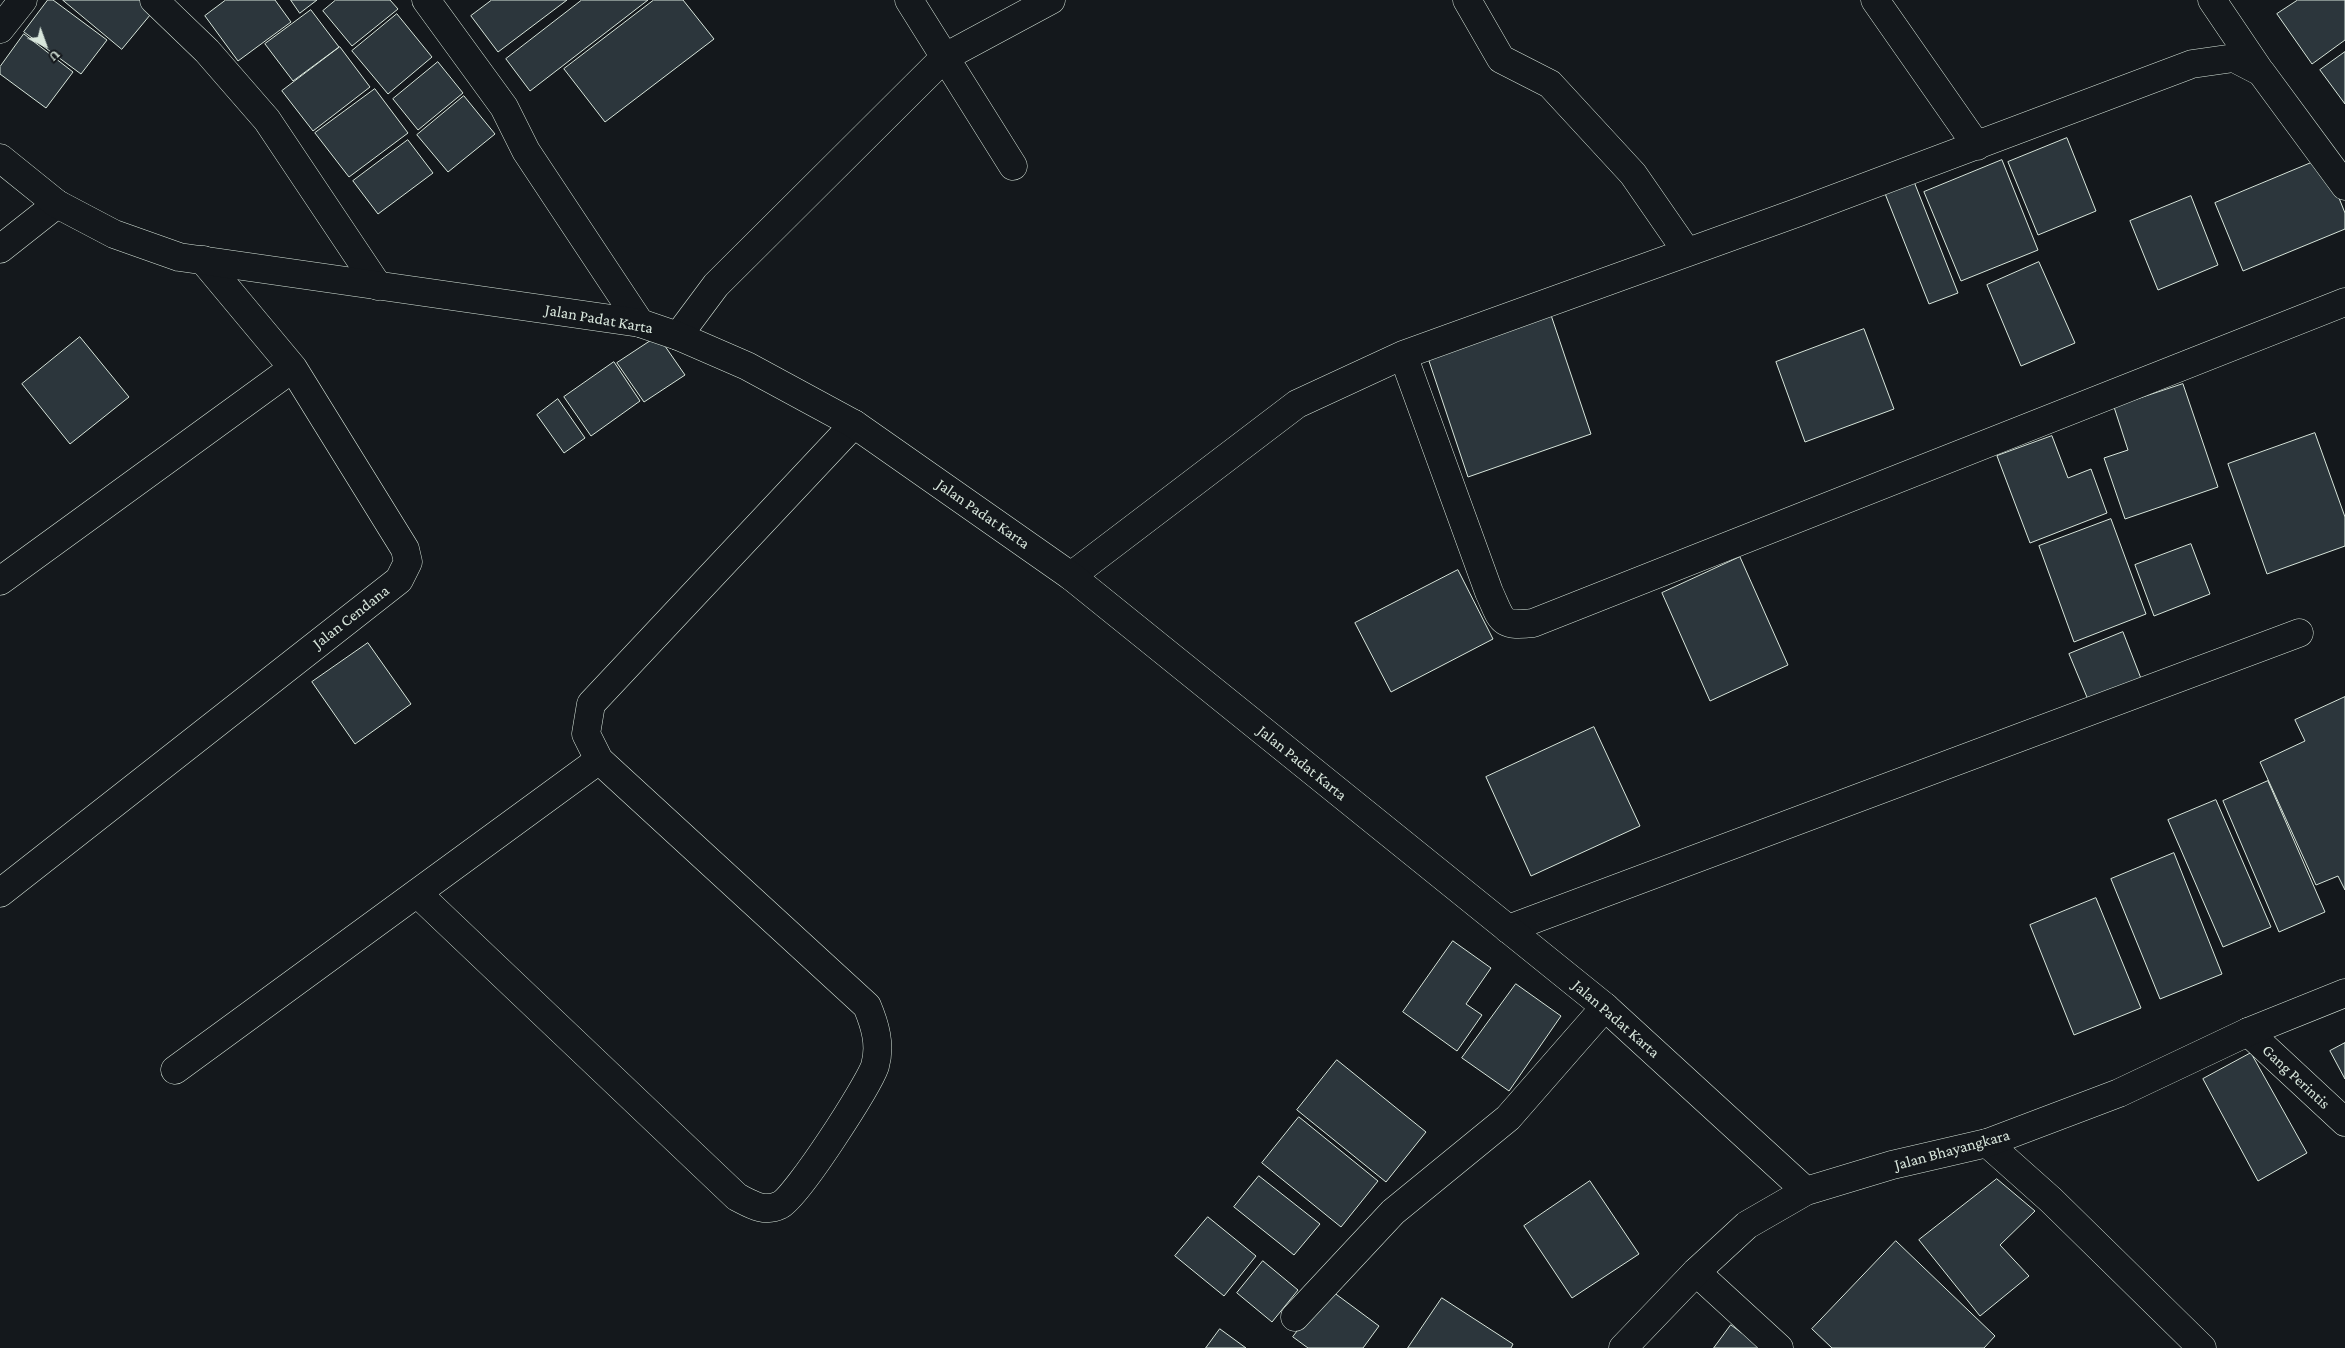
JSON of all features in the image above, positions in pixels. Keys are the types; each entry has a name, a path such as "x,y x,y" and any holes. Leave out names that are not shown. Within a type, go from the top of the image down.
{"street":[{"path":"0,29 23,0"},
{"path":"154,0 207,51 267,120 378,286"},
{"path":"426,0 504,107 526,151 640,323"},
{"path":"909,0 1013,166"},
{"path":"678,336 716,285 945,56 1051,0"},
{"path":"1467,0 1501,59 1550,84 1633,174 1687,252"},
{"path":"1875,0 1977,146"},
{"path":"2212,0 2261,72 2345,186"},
{"path":"1071,576 1296,404 1403,355 1977,146 2192,64 2234,58 2261,72"},
{"name":"Jalan Padat Karta","path":"0,158 57,204 114,234 179,257 640,323 678,336 747,366 854,424 1071,576 1605,1007 1806,1191"},
{"path":"0,249 57,204"},
{"name":"Jalan Cendana","path":"0,893 399,580 408,562 405,549 293,368 204,260"},
{"path":"1403,355 1489,592 1502,620 1507,624 1515,625 1533,623 2345,302"},
{"path":"0,581 293,368"},
{"path":"417,893 737,1197 757,1208 771,1208 782,1205 796,1190 875,1066 878,1048 875,1025 867,1006 599,760 586,734 591,704 854,424"},
{"path":"1508,929 2299,633"},
{"path":"175,1070 599,760"},
{"name":"Jalan Bhayangkara","path":"1623,1348 1696,1272 1747,1225 1806,1191 1892,1165 1987,1144 2119,1093 2248,1032 2345,993"},
{"path":"1296,1317 1393,1212 1508,1118 1605,1007"},
{"name":"Gang Perintis","path":"2248,1032 2345,1122"},
{"path":"1987,1144 2051,1200 2202,1348"},
{"path":"1696,1272 1779,1348"}],"building":[{"path":"48,0 53,0 107,40 81,74 24,32"},
{"path":"63,0 144,0 155,9 122,49"},
{"path":"226,0 275,0 291,22 238,61 205,16"},
{"path":"291,0 317,0 300,13"},
{"path":"336,0 390,0 398,9 352,46 323,11"},
{"path":"492,0 567,0 498,52 471,16"},
{"path":"582,0 648,0 530,91 506,59"},
{"path":"654,0 683,0 714,39 605,122 564,69"},
{"path":"2298,0 2345,0 2345,40 2312,64 2277,14"},
{"path":"311,10 339,47 293,81 265,44"},
{"path":"397,14 432,57 388,94 352,51"},
{"path":"24,34 73,72 46,108 0,74 0,67"},
{"path":"340,47 370,87 313,131 282,91"},
{"path":"2345,52 2345,104 2320,70"},
{"path":"438,62 463,93 418,130 393,99"},
{"path":"375,89 408,133 349,177 315,133"},
{"path":"464,96 495,134 448,172 417,135"},
{"path":"2067,138 2096,211 2038,235 2008,162"},
{"path":"408,140 433,173 378,214 353,181"},
{"path":"2323,158 2345,213 2345,229 2243,271 2215,203"},
{"path":"2002,160 2038,250 1961,281 1924,192"},
{"path":"1911,174 1958,293 1929,304 1882,186"},
{"path":"2191,196 2218,265 2158,290 2130,221"},
{"path":"2039,262 2075,343 2021,366 1987,285"},
{"path":"1551,315 1591,434 1468,477 1428,358"},
{"path":"1864,329 1894,409 1805,442 1776,362"},
{"path":"658,336 685,375 644,402 617,363"},
{"path":"80,337 129,397 70,444 22,384"},
{"path":"614,362 640,401 591,436 564,397"},
{"path":"2183,384 2218,487 2125,519 2104,458 2128,450 2114,407"},
{"path":"558,399 585,438 564,453 537,415"},
{"path":"2315,433 2345,517 2345,546 2267,574 2228,464"},
{"path":"2052,436 2068,478 2091,469 2107,513 2030,543 1997,456"},
{"path":"2111,519 2146,614 2074,642 2039,546"},
{"path":"2191,544 2210,594 2154,616 2135,565"},
{"path":"1740,557 1788,665 1710,701 1662,593"},
{"path":"1458,570 1493,639 1391,692 1355,623"},
{"path":"2123,632 2142,681 2089,702 2069,654"},
{"path":"368,643 411,704 355,744 312,682"},
{"path":"2345,697 2345,890 2338,876 2316,885 2260,762 2305,741 2295,720"},
{"path":"1594,727 1640,826 1531,876 1486,777"},
{"path":"2268,781 2325,912 2279,932 2223,801"},
{"path":"2216,800 2271,927 2223,947 2168,820"},
{"path":"2174,853 2222,974 2160,999 2111,879"},
{"path":"2096,898 2141,1008 2074,1035 2030,925"},
{"path":"1453,941 1491,968 1466,1004 1482,1015 1457,1051 1403,1012"},
{"path":"1516,984 1561,1016 1509,1091 1462,1058"},
{"path":"2345,1043 2345,1079 2330,1051"},
{"path":"2251,1053 2307,1153 2258,1181 2203,1079"},
{"path":"1337,1060 1426,1132 1386,1182 1297,1110"},
{"path":"1299,1117 1378,1181 1341,1227 1262,1163"},
{"path":"1259,1176 1320,1224 1294,1255 1234,1207"},
{"path":"1997,1179 2035,1211 2000,1245 2029,1276 1980,1316 1919,1240"},
{"path":"1590,1181 1639,1254 1572,1298 1524,1226"},
{"path":"1208,1217 1256,1256 1224,1296 1175,1256"},
{"path":"1896,1241 1995,1336 1984,1348 1832,1348 1812,1329"},
{"path":"1263,1261 1298,1290 1272,1322 1237,1293"},
{"path":"1329,1289 1379,1326 1363,1348 1308,1348 1293,1337"},
{"path":"1442,1298 1513,1344 1511,1348 1408,1348"},
{"path":"1731,1325 1762,1348 1714,1348"},
{"path":"1220,1329 1246,1348 1206,1348"}]}
